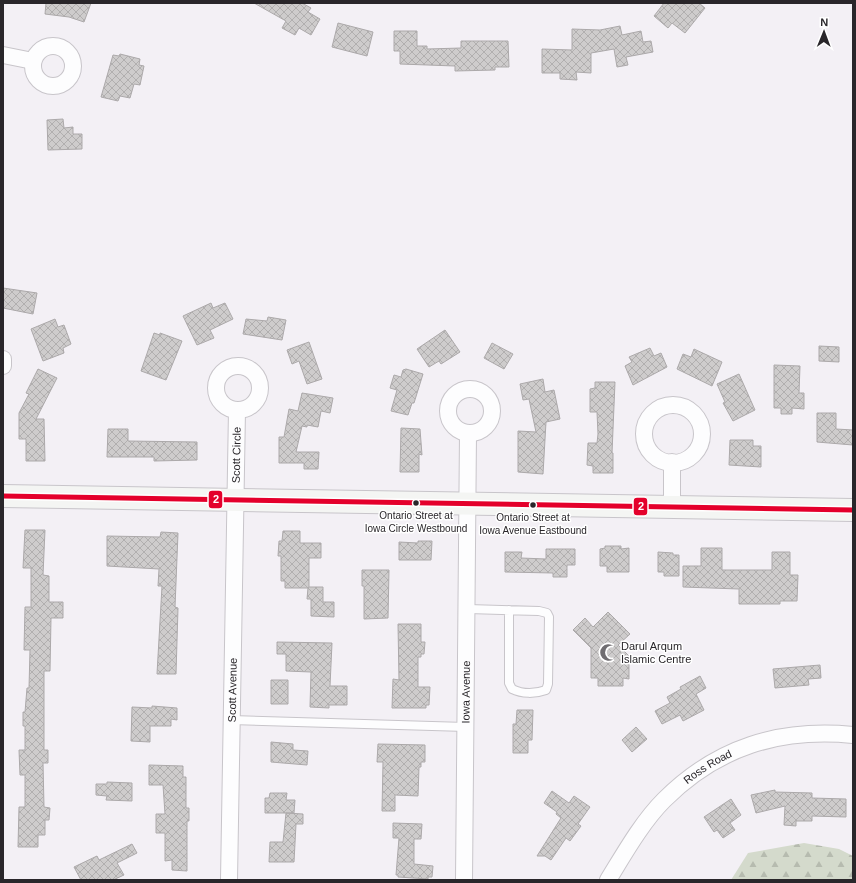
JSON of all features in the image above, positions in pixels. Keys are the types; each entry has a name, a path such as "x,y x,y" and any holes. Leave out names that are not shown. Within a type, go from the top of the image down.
{"main road":[{"path":"3,496 853,510"}],"street":[{"path":"3,55 33,61"},
{"path":"3,358 3,366"},
{"name":"Scott Circle","path":"235,500 237,410"},
{"name":"Iowa Avenue","path":"464,880 468,609 468,434"},
{"path":"672,462 672,507"},
{"name":"Scott Avenue","path":"229,880 235,500"},
{"name":"Ross Road","path":"608,880 637,835 663,801 688,778 716,759 745,747 778,738 826,733 853,735"}],"lane":[{"path":"468,609 539,610 547,613 549,617 548,684 546,690 538,693 518,692 512,689 509,683 509,610"},
{"path":"231,720 466,727"}],"green space":[{"path":"804,843 839,849 853,856 853,880 731,880 748,853"}],"building":[{"path":"46,3 91,3 84,22 69,17 45,14"},
{"path":"254,3 302,3 311,8 308,12 320,19 311,35 299,28 295,35 282,28 286,21"},
{"path":"664,3 699,3 705,8 685,33 672,23 668,28 654,16"},
{"path":"338,23 373,32 367,56 332,47"},
{"path":"620,26 622,35 641,31 643,42 651,41 653,52 626,57 628,65 617,67 614,49 591,53 591,73 576,72 577,80 560,79 560,73 542,73 542,49 572,50 572,29 600,30"},
{"path":"394,31 417,31 417,46 427,46 427,49 461,48 461,41 508,41 509,67 495,67 495,70 455,71 455,66 400,64 400,51 394,51"},
{"path":"120,54 140,59 139,65 144,66 140,85 134,84 130,98 120,96 118,101 101,97 113,55 119,56"},
{"path":"63,119 64,128 73,127 73,134 82,134 82,149 48,150 47,120"},
{"path":"3,288 37,293 33,314 3,308"},
{"path":"211,303 213,308 225,303 233,319 210,330 214,338 197,345 183,316"},
{"path":"268,317 286,320 282,340 243,334 246,319 267,321"},
{"path":"55,319 58,327 64,325 71,344 63,348 64,353 43,361 31,329"},
{"path":"445,330 460,352 441,364 439,361 429,367 417,349"},
{"path":"154,333 160,335 160,333 182,341 166,380 141,371"},
{"path":"309,342 322,379 307,384 299,361 292,364 287,350"},
{"path":"492,343 513,354 504,369 484,358"},
{"path":"819,346 839,347 839,362 819,361"},
{"path":"650,348 654,356 661,353 667,367 633,385 625,366 632,362 629,357"},
{"path":"694,349 722,362 712,386 677,369 683,354 691,357"},
{"path":"774,365 800,366 799,393 804,393 804,409 792,408 792,414 781,414 781,408 774,408"},
{"path":"38,369 57,378 36,419 44,419 45,461 26,461 26,439 19,439 19,413 29,394 26,393"},
{"path":"406,369 423,374 414,403 412,403 408,415 391,411 397,390 390,388 394,375 401,377 403,370"},
{"path":"739,374 755,410 733,421 723,403 725,402 717,384"},
{"path":"543,379 545,392 554,390 560,419 546,422 543,474 518,472 518,431 536,432 529,399 523,400 520,384"},
{"path":"595,382 615,382 612,453 613,473 593,473 593,466 587,465 588,443 597,443 598,434 597,412 590,412 590,389 595,388"},
{"path":"302,393 333,398 330,413 321,411 318,427 307,425 307,427 302,426 296,452 319,452 318,469 304,469 304,463 279,463 279,437 284,437 289,409 298,411"},
{"path":"817,413 836,413 836,429 853,430 853,445 817,442"},
{"path":"401,428 420,429 422,455 419,454 419,472 400,472"},
{"path":"108,429 128,429 128,441 197,442 197,460 154,461 154,457 107,457"},
{"path":"730,440 753,440 753,446 761,446 761,467 729,465"},
{"path":"25,530 45,530 43,575 49,576 49,602 63,602 63,618 51,618 50,671 44,671 44,750 48,750 48,763 43,763 44,807 50,808 49,820 45,820 45,835 38,835 38,847 18,847 19,807 25,807 25,775 20,775 19,750 25,750 25,726 23,726 23,712 25,712 27,688 29,688 30,650 24,650 25,607 31,607 31,568 23,568"},
{"path":"283,531 300,531 300,543 321,543 321,558 309,558 309,587 323,587 323,602 334,602 334,617 311,616 311,599 307,599 308,588 285,588 285,581 281,581 281,556 278,556 279,541 282,541"},
{"path":"161,532 178,533 175,607 178,608 176,674 157,674 162,586 158,586 159,569 107,566 107,536 160,537"},
{"path":"418,541 432,541 431,560 399,560 399,542 418,543"},
{"path":"605,546 621,546 621,549 629,548 629,572 607,572 607,566 600,566 600,549 605,548"},
{"path":"701,548 722,548 722,570 772,570 772,552 790,552 790,575 798,575 797,601 780,601 780,604 739,604 739,589 683,587 683,566 701,566"},
{"path":"546,549 575,549 575,565 567,565 567,577 553,577 553,573 505,572 505,552 522,552 521,558 546,559"},
{"path":"658,552 679,555 679,576 664,576 664,572 658,572"},
{"path":"362,570 389,570 388,618 364,619 364,586 362,586"},
{"name":"Darul Arqum Islamic Centre","path":"608,612 630,634 618,645 629,656 629,679 623,678 623,686 598,686 598,678 591,678 591,648 573,630 585,618 593,627"},
{"path":"398,624 421,624 421,642 425,642 424,654 421,654 421,657 418,657 418,687 430,687 429,705 426,705 426,708 392,708 393,679 399,680"},
{"path":"277,642 332,643 330,686 347,686 347,705 329,705 329,708 310,707 311,672 286,671 286,654 277,654"},
{"path":"820,665 821,678 808,679 809,685 775,688 773,669"},
{"path":"700,676 706,688 696,694 704,710 683,721 680,715 662,724 655,711 670,703 667,697 681,689 680,687"},
{"path":"271,680 288,680 288,704 271,704"},
{"path":"152,706 177,708 177,720 171,719 171,726 150,726 150,742 131,741 132,707 152,708"},
{"path":"517,710 533,710 532,740 528,740 528,753 513,753 513,724 516,724"},
{"path":"636,727 647,739 632,752 622,740"},
{"path":"271,742 293,744 293,750 308,751 307,765 271,762"},
{"path":"378,744 425,745 425,762 421,762 421,767 419,767 418,796 395,795 395,811 382,811 383,762 377,762"},
{"path":"149,765 183,766 183,777 186,777 186,808 189,808 189,821 187,821 187,871 172,870 172,860 165,861 165,833 156,833 156,814 165,814 163,785 149,785"},
{"path":"107,782 132,783 132,801 106,800 107,796 96,795 96,784 107,784"},
{"path":"775,790 775,792 812,793 812,798 846,799 846,817 812,816 812,821 796,821 796,826 784,825 785,806 756,813 751,795"},
{"path":"552,791 569,803 574,796 590,807 578,824 581,826 570,841 566,838 551,860 545,856 537,856 561,818 556,814 557,812 544,803"},
{"path":"270,793 287,793 286,800 295,800 294,813 265,813 265,798 269,798"},
{"path":"731,799 741,815 730,823 735,830 723,838 717,830 714,832 704,817"},
{"path":"286,813 303,814 303,824 296,824 294,862 269,862 270,842 283,842"},
{"path":"393,823 422,824 421,839 414,839 414,864 433,866 432,877 428,877 428,879 398,877 398,875 396,875 399,838 393,838"},
{"path":"132,844 137,853 117,863 124,875 113,880 81,880 74,867 97,856 99,860"}],"transit line":[{"name":"2","path":"3,496 853,510"}],"place":[{"name":"Ontario Street at Iowa Circle Westbound","path":"416,503"},
{"name":"Ontario Street at Iowa Avenue Eastbound","path":"533,505"},
{"name":"Darul Arqum Islamic Centre","path":"608,652"}]}
